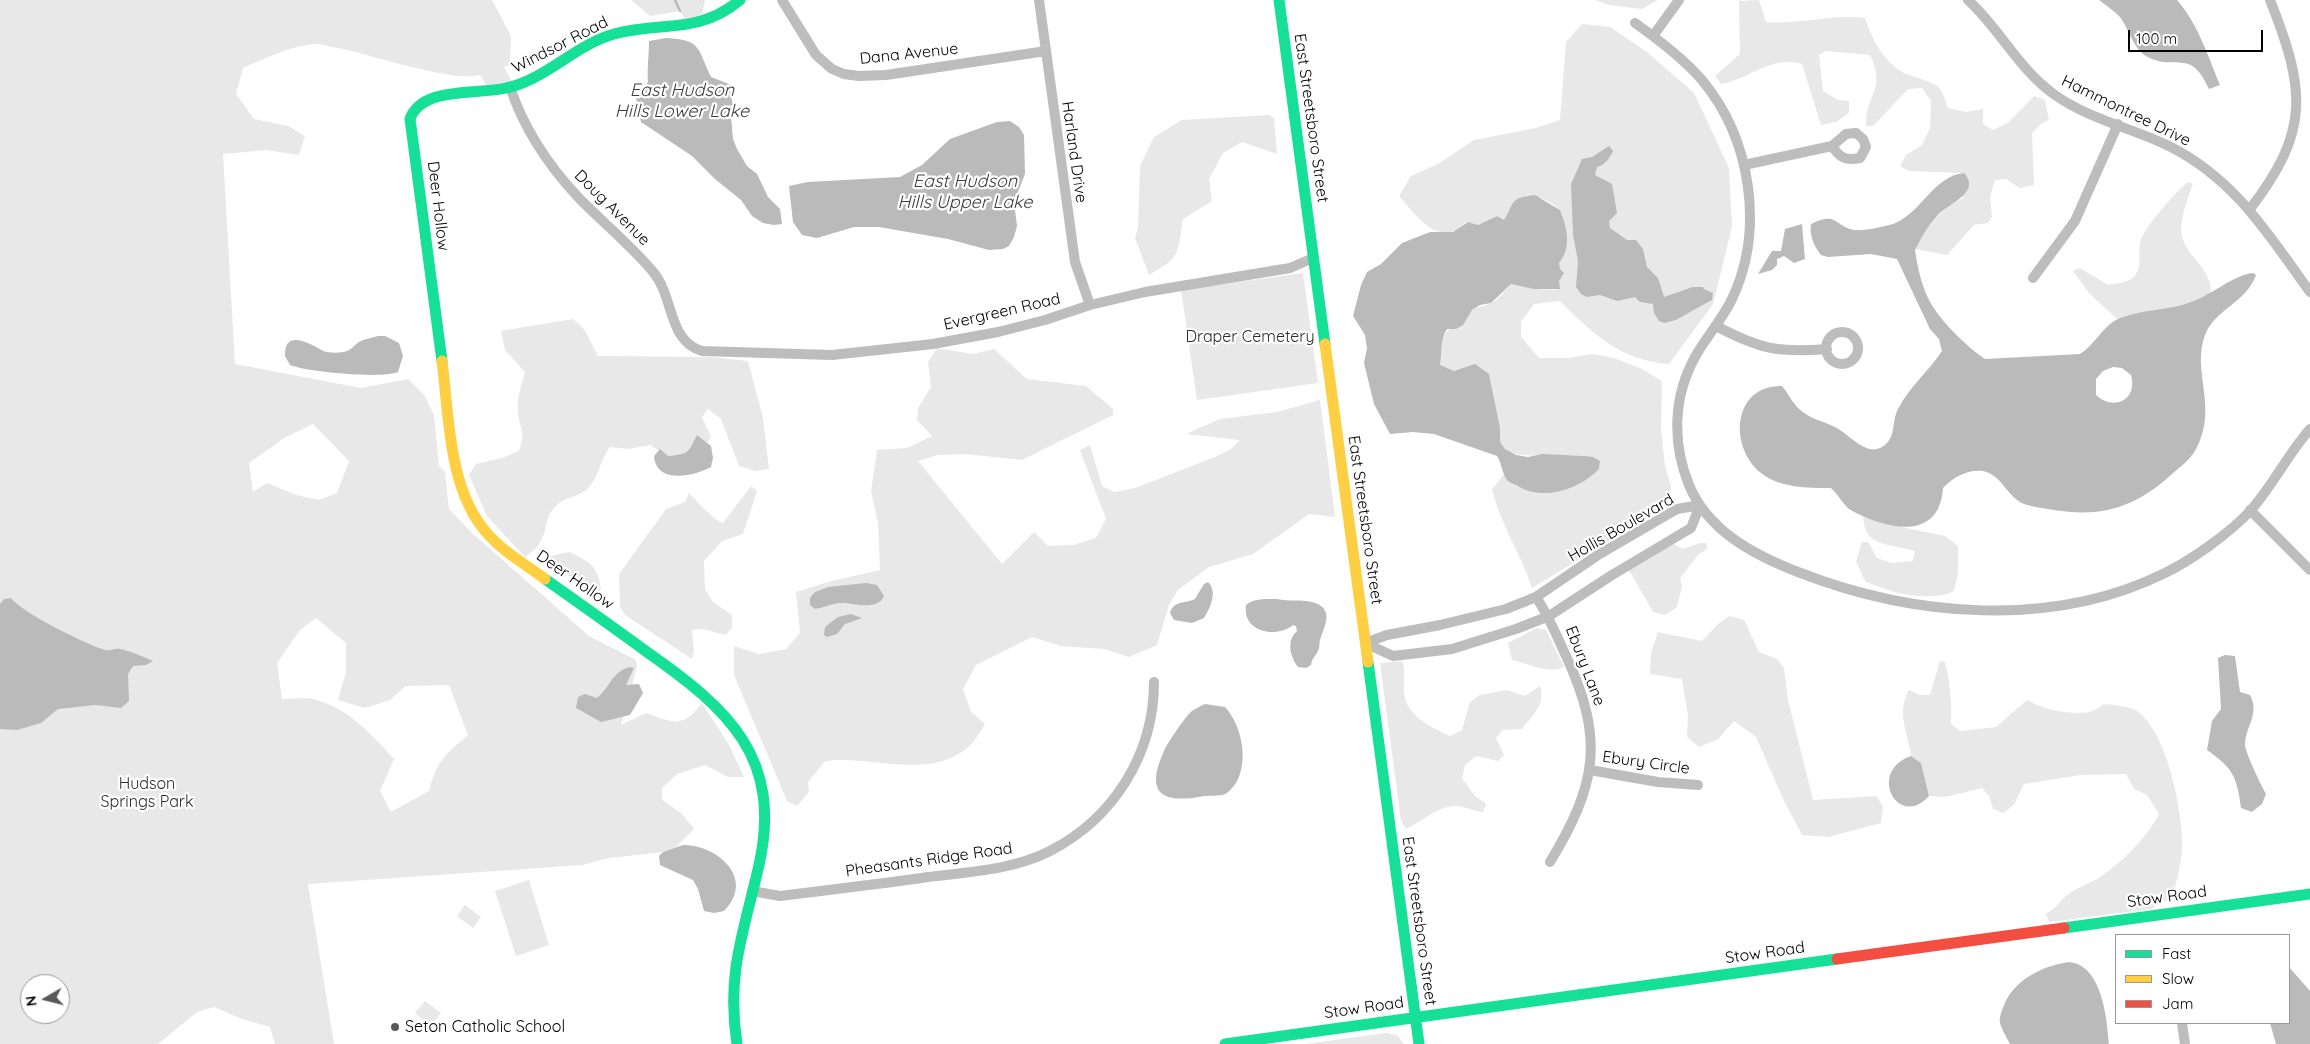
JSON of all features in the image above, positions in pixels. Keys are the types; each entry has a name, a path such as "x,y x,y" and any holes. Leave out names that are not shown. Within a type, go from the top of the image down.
{"street":[{"name":"Windsor Road","path":"418,102 426,98 510,87 612,35 640,29 702,23 725,13 740,0"},
{"name":"Dana Avenue","path":"782,0 816,55 832,69 844,74 859,76 886,75 1046,51"},
{"name":"Harland Drive","path":"1039,0 1075,262 1090,305"},
{"name":"East Streetsboro Street","path":"1279,0 1419,1044"},
{"path":"1653,36 1679,0"},
{"name":"Hammontree Drive","path":"1968,0 1985,16 2027,70 2043,86 2068,103 2148,136 2190,158 2229,188 2250,209 2310,292"},
{"path":"2250,209 2269,189 2287,164 2297,138 2302,110 2301,88 2296,67 2270,0"},
{"path":"1635,23 1694,72 1711,92 1730,125 1744,166 1749,205 1748,242 1732,297 1686,375 1680,397 1677,422 1681,459 1689,484 1700,505 1745,548 1778,565 1832,585 1878,598 1922,606 1996,610 2066,604 2136,586 2186,562 2250,510 2310,429"},
{"name":"Doug Avenue","path":"510,87 530,133 554,170 579,198 634,249 656,275 666,293 680,336 692,348"},
{"name":"Deer Hollow","path":"418,102 410,118 455,463 462,493 483,531 503,549 717,703 734,723 752,756 764,805 762,850 736,958 733,990 737,1044"},
{"path":"2033,278 2075,221 2118,124"},
{"path":"1744,166 1832,146"},
{"name":"Evergreen Road","path":"692,348 702,351 832,355 867,352 998,332 1045,320 1090,305 1145,292 1290,268 1313,258"},
{"path":"1716,326 1750,343 1770,349 1795,352 1826,349"},
{"name":"Hollis Boulevard","path":"1366,643 1387,635 1440,625 1506,609 1536,597 1598,556 1677,509 1700,505"},
{"name":"Hollis Boulevard","path":"1366,643 1393,656 1452,649 1516,629 1549,616 1690,528 1700,505"},
{"path":"2250,510 2310,570"},
{"name":"Ebury Lane","path":"1536,597 1549,616 1585,700 1591,738 1590,770 1580,807 1550,862"},
{"name":"Pheasants Ridge Road","path":"752,891 780,896 988,869 1022,861 1049,851 1076,836 1094,822 1118,794 1131,774 1146,736 1152,711 1154,682"},
{"name":"Ebury Circle","path":"1590,770 1658,782 1698,785"},
{"name":"Stow Road","path":"1226,1044 2310,894"},
{"path":"2182,1024 2185,1044"}],"green space":[{"name":"Hudson Springs Park","path":"0,0 492,0 511,36 510,65 504,67 512,82 487,86 480,75 451,75 432,72 352,51 315,44 285,51 243,68 236,94 254,119 288,126 305,136 299,155 266,150 223,154 235,364 361,388 408,379 424,395 434,415 439,466 445,472 449,509 472,533 589,636 636,660 637,667 621,725 646,713 671,721 683,720 689,717 702,703 729,745 744,777 728,777 705,765 677,774 662,788 662,800 682,814 694,829 676,847 663,852 609,858 582,865 308,884 334,1044 275,1044 270,1027 242,1019 214,1007 197,1012 158,1044 0,1044","holes":["313,424 349,461 337,493 319,500 296,495 267,483 253,492 249,463 284,438","316,618 346,643 346,672 338,700 365,708 390,700 406,686 449,685 468,735 443,759 435,772 429,791 391,812 380,791 394,759 378,741 360,724 329,704 309,699 282,699 277,663 300,630"]},
{"path":"631,0 705,0 702,13 689,25 680,11 650,16"},
{"path":"1595,0 1658,0 1642,9 1609,5"},
{"path":"1759,0 1766,22 1778,23 1840,17 1865,18 1877,45 1896,68 1937,86 1942,92 1948,108 1966,112 1983,109 1983,124 1993,130 2008,123 2034,96 2045,100 2049,120 2041,124 2032,133 2034,185 2020,188 2006,179 1995,180 1990,197 1992,217 1988,223 1974,225 1947,255 1915,249 1935,219 1947,208 1963,198 1964,173 1909,171 1900,166 1906,155 1922,145 1930,128 1931,101 1922,88 1908,89 1873,126 1866,126 1867,115 1876,84 1875,67 1870,55 1826,51 1819,55 1823,91 1838,100 1849,101 1849,113 1836,122 1821,125 1802,64 1790,62 1770,65 1731,82 1721,84 1715,76 1740,54 1739,1"},
{"path":"1582,24 1610,27 1647,52 1694,93 1729,168 1732,227 1713,304 1669,364 1652,362 1636,357 1608,343 1584,324 1560,301 1534,304 1521,322 1521,337 1539,358 1569,358 1592,354 1614,358 1642,369 1662,381 1661,430 1665,465 1671,486 1667,505 1532,588 1500,515 1492,490 1504,474 1510,482 1529,491 1550,493 1571,486 1599,469 1600,461 1576,455 1529,455 1516,454 1506,450 1499,440 1499,427 1489,374 1454,371 1439,365 1445,333 1467,319 1474,309 1487,305 1497,299 1511,283 1534,289 1557,290 1559,263 1567,243 1562,214 1556,206 1547,200 1526,196 1508,211 1504,220 1497,216 1478,225 1467,222 1451,232 1443,232 1428,226 1399,196 1411,176 1438,164 1474,140 1536,128 1560,120 1566,42"},
{"path":"1269,115 1274,118 1277,154 1242,142 1223,153 1209,179 1212,201 1183,219 1180,240 1173,258 1149,275 1135,238 1138,228 1140,166 1154,137 1182,120"},
{"path":"2188,182 2193,184 2188,196 2181,227 2183,240 2205,272 2211,294 2190,303 2118,320 2089,293 2073,271 2080,268 2108,285 2124,282 2133,277 2139,266 2142,237 2176,193"},
{"name":"Draper Cemetery","path":"1303,273 1318,383 1197,400 1181,290"},
{"path":"573,319 584,329 598,356 711,357 748,361 763,418 769,469 756,471 739,466 721,419 708,409 702,417 711,437 707,443 697,435 693,447 682,455 668,456 650,445 629,449 610,447 593,482 584,491 564,500 554,508 548,516 541,540 536,548 525,557 487,516 469,475 476,464 502,458 519,451 521,444 522,434 518,402 525,372 505,350 501,331"},
{"path":"937,348 973,354 994,349 1027,379 1086,386 1113,409 1113,415 1022,460 966,454 938,455 918,461 1002,564 1034,532 1048,546 1073,545 1096,538 1106,519 1080,450 1090,445 1102,486 1114,492 1135,488 1215,457 1231,449 1240,440 1186,434 1220,419 1277,412 1320,400 1335,517 1309,514 1253,554 1209,567 1178,590 1169,605 1157,645 1129,657 1104,649 1061,646 1032,637 976,665 963,689 971,712 985,724 974,741 966,749 950,758 934,763 916,765 843,760 825,761 808,782 809,792 797,806 787,801 734,675 734,646 759,654 786,649 800,633 796,592 828,582 880,570 878,523 871,491 877,450 907,448 932,436 917,420 918,408 931,387 928,362"},
{"path":"751,486 757,491 743,534 722,541 704,561 705,589 713,602 732,615 732,628 725,635 703,629 692,630 694,651 692,659 625,615 620,607 619,574 666,509 685,502 689,493 710,514 723,523"},
{"path":"1863,516 1882,523 1945,536 1958,546 1958,574 1954,591 1944,595 1933,596 1910,595 1898,593 1865,581 1856,561 1862,542 1868,542 1877,558 1892,563 1913,561 1915,551 1880,543 1874,539 1868,534"},
{"path":"1700,543 1706,543 1707,549 1698,555 1680,578 1682,586 1677,607 1665,615 1653,612 1629,570 1664,547 1674,544 1683,549"},
{"path":"569,552 582,558 595,570 600,581 601,589 599,592 592,594 578,580 543,564 547,557"},
{"path":"1729,616 1744,620 1759,652 1777,659 1784,668 1788,700 1813,800 1877,796 1883,807 1881,823 1828,837 1802,835 1785,803 1756,737 1734,721 1718,739 1699,747 1687,737 1688,716 1682,679 1650,674 1651,653 1658,632 1702,641 1718,624"},
{"path":"1537,628 1546,630 1564,667 1553,670 1512,660 1508,643"},
{"path":"1402,661 1404,692 1409,708 1421,720 1450,736 1462,730 1470,702 1480,695 1507,690 1525,696 1540,686 1540,705 1534,715 1522,729 1503,730 1496,738 1504,755 1498,761 1476,756 1465,765 1462,778 1475,796 1486,804 1483,812 1459,806 1449,807 1436,811 1406,829 1401,821 1380,663"},
{"path":"1940,661 1945,662 1948,678 1951,724 1960,731 1996,727 2027,700 2049,709 2074,713 2090,712 2104,704 2121,706 2137,711 2148,722 2157,737 2172,775 2180,816 2182,849 2172,897 2151,909 2049,922 2046,914 2070,893 2100,877 2125,857 2141,841 2159,814 2147,795 2134,789 2126,774 2081,775 2024,784 2014,805 2003,813 1993,809 1989,796 1982,788 1946,797 1929,796 1921,763 1911,756 1904,723 1903,706 1909,690 1920,695 1930,695"},
{"path":"529,880 549,945 516,956 495,891"},
{"path":"465,905 481,917 473,928 457,916"},
{"path":"425,1001 441,1013 431,1026 415,1013"},
{"path":"1386,1033 1397,1035 1404,1044 1305,1044"}],"water":[{"path":"2099,0 2177,0 2197,30 2220,85 2209,89 2202,76 2189,64 2157,61 2146,56 2134,43 2120,17"},
{"name":"East Hudson Hills Lower Lake","path":"666,38 686,41 697,47 711,77 729,84 733,106 731,116 733,139 747,166 757,174 768,197 780,209 782,224 763,223 752,216 741,200 715,179 692,156 641,122 636,98 648,82 649,41"},
{"name":"East Hudson Hills Upper Lake","path":"1010,121 1019,127 1024,135 1025,174 1014,202 1017,226 1014,237 1009,246 1003,249 989,250 948,239 879,227 854,227 817,238 802,235 793,222 789,186 808,182 900,177 922,165 950,139 997,122"},
{"path":"1609,146 1613,151 1612,154 1604,163 1597,167 1595,175 1612,184 1617,213 1609,221 1610,228 1627,240 1636,240 1643,249 1647,267 1658,278 1664,297 1693,287 1703,287 1713,293 1712,300 1676,320 1664,323 1659,321 1654,313 1653,304 1640,302 1635,297 1617,301 1600,295 1587,297 1581,294 1576,287 1578,261 1573,235 1571,184 1582,159 1592,157"},
{"path":"1964,173 1969,186 1961,198 1937,216 1915,250 1916,256 1923,286 1932,306 1953,332 1985,359 2080,354 2090,346 2106,327 2116,320 2125,316 2182,305 2199,299 2238,277 2253,273 2256,275 2246,292 2216,318 2205,335 2201,363 2205,419 2196,449 2182,466 2145,495 2132,502 2103,511 2071,512 2054,510 2024,504 2018,501 1990,473 1972,471 1956,477 1943,488 1940,503 1935,514 1927,521 1907,527 1895,526 1870,519 1851,510 1831,488 1804,487 1777,482 1761,473 1750,461 1743,448 1740,433 1741,419 1745,406 1753,395 1766,388 1782,386 1796,406 1803,412 1835,427 1864,447 1876,449 1882,447 1890,439 1898,409 1913,386 1942,351 1939,339 1930,329 1897,259 1871,254 1828,257 1821,255 1813,240 1811,224 1819,220 1831,219 1847,228 1859,230 1893,224 1912,212 1936,188 1953,176","holes":["2113,367 2122,368 2131,375 2131,391 2127,397 2116,403 2103,400 2096,395 2096,379 2103,371"]},
{"path":"1535,195 1560,210 1565,223 1567,244 1566,251 1559,263 1560,269 1564,273 1559,281 1560,289 1534,289 1511,284 1491,303 1480,305 1472,310 1463,325 1456,329 1447,329 1442,341 1440,365 1454,371 1475,364 1489,374 1500,428 1500,442 1505,449 1516,455 1528,457 1543,454 1585,456 1593,457 1600,461 1599,469 1582,482 1560,491 1549,493 1528,491 1509,482 1504,476 1497,456 1434,434 1413,432 1390,434 1374,404 1364,363 1367,348 1365,335 1353,316 1361,285 1367,272 1381,264 1402,243 1430,232 1453,232 1468,222 1478,225 1497,216 1504,220 1517,199"},
{"path":"1802,224 1805,259 1794,263 1784,256 1777,259 1777,265 1772,270 1758,274 1772,251 1781,251 1785,229"},
{"path":"385,336 399,343 403,356 398,372 361,375 312,370 290,365 285,356 286,347 293,340 305,342 325,352 338,353 348,351 361,341"},
{"path":"697,435 711,446 713,458 711,467 703,471 676,476 661,471 656,465 654,456 660,449 668,456 684,453 689,449"},
{"path":"1208,582 1213,595 1211,605 1204,618 1192,623 1174,620 1170,613 1174,606 1195,599 1204,584"},
{"path":"866,583 877,585 884,596 881,601 871,605 839,603 815,609 810,605 810,598 815,592 828,587"},
{"path":"11,598 28,612 84,641 105,650 123,650 153,661 146,665 133,666 128,674 129,701 121,708 95,705 58,709 41,723 17,730 0,729 0,604 4,599"},
{"path":"1277,599 1312,602 1324,608 1326,623 1320,640 1319,650 1311,665 1306,668 1298,667 1290,649 1291,639 1297,631 1296,626 1293,625 1278,632 1270,632 1255,627 1249,621 1246,614 1246,605 1253,601"},
{"path":"851,614 862,618 845,624 837,634 827,637 824,635 825,627 838,617"},
{"path":"2225,655 2235,656 2240,692 2250,695 2253,702 2253,714 2246,737 2245,748 2266,794 2262,804 2252,812 2241,808 2238,788 2232,774 2223,762 2207,750 2212,721 2221,709 2218,658"},
{"path":"630,667 634,668 626,685 639,684 643,693 630,715 601,722 576,708 578,697 585,694 597,698 619,672"},
{"path":"1205,704 1225,707 1237,726 1243,750 1240,774 1235,785 1225,794 1178,799 1168,797 1161,793 1157,787 1158,766 1164,751 1189,713"},
{"path":"1911,756 1921,763 1929,796 1918,805 1907,806 1898,803 1892,795 1889,785 1891,774 1898,764"},
{"path":"683,845 709,851 720,857 729,866 734,876 736,887 733,899 724,911 714,913 704,911 698,889 693,880 660,865 659,856 663,852"},
{"path":"2069,962 2080,965 2089,972 2096,982 2101,994 2107,1021 2109,1044 2010,1044 2000,1023 2007,998 2029,976 2048,967"},
{"path":"2290,968 2310,991 2310,1044 2276,1044 2270,1024 2290,1024"}],"waterway":[{"path":"675,0 680,11"}],"traffic: fast":[{"path":"442,361 410,119 416,108 426,101 438,97 494,90 520,84 534,78 600,39 631,30 694,23 724,11 740,0"},
{"path":"1279,0 1325,344"},
{"path":"545,579 676,673 702,694 724,716 742,739 755,765 763,794 764,827 759,865 738,953 735,974 734,1019 737,1044"},
{"path":"1368,662 1419,1044"},
{"path":"2064,928 2310,894"},
{"path":"1225,1044 1837,959"}],"traffic: slow":[{"path":"1325,344 1368,662"},
{"path":"442,361 452,450 457,473 473,514 486,532 499,545 545,579"}],"traffic: jam":[{"path":"1837,959 2064,928"}],"place":[{"name":"Seton Catholic School","path":"395,1027"}]}
